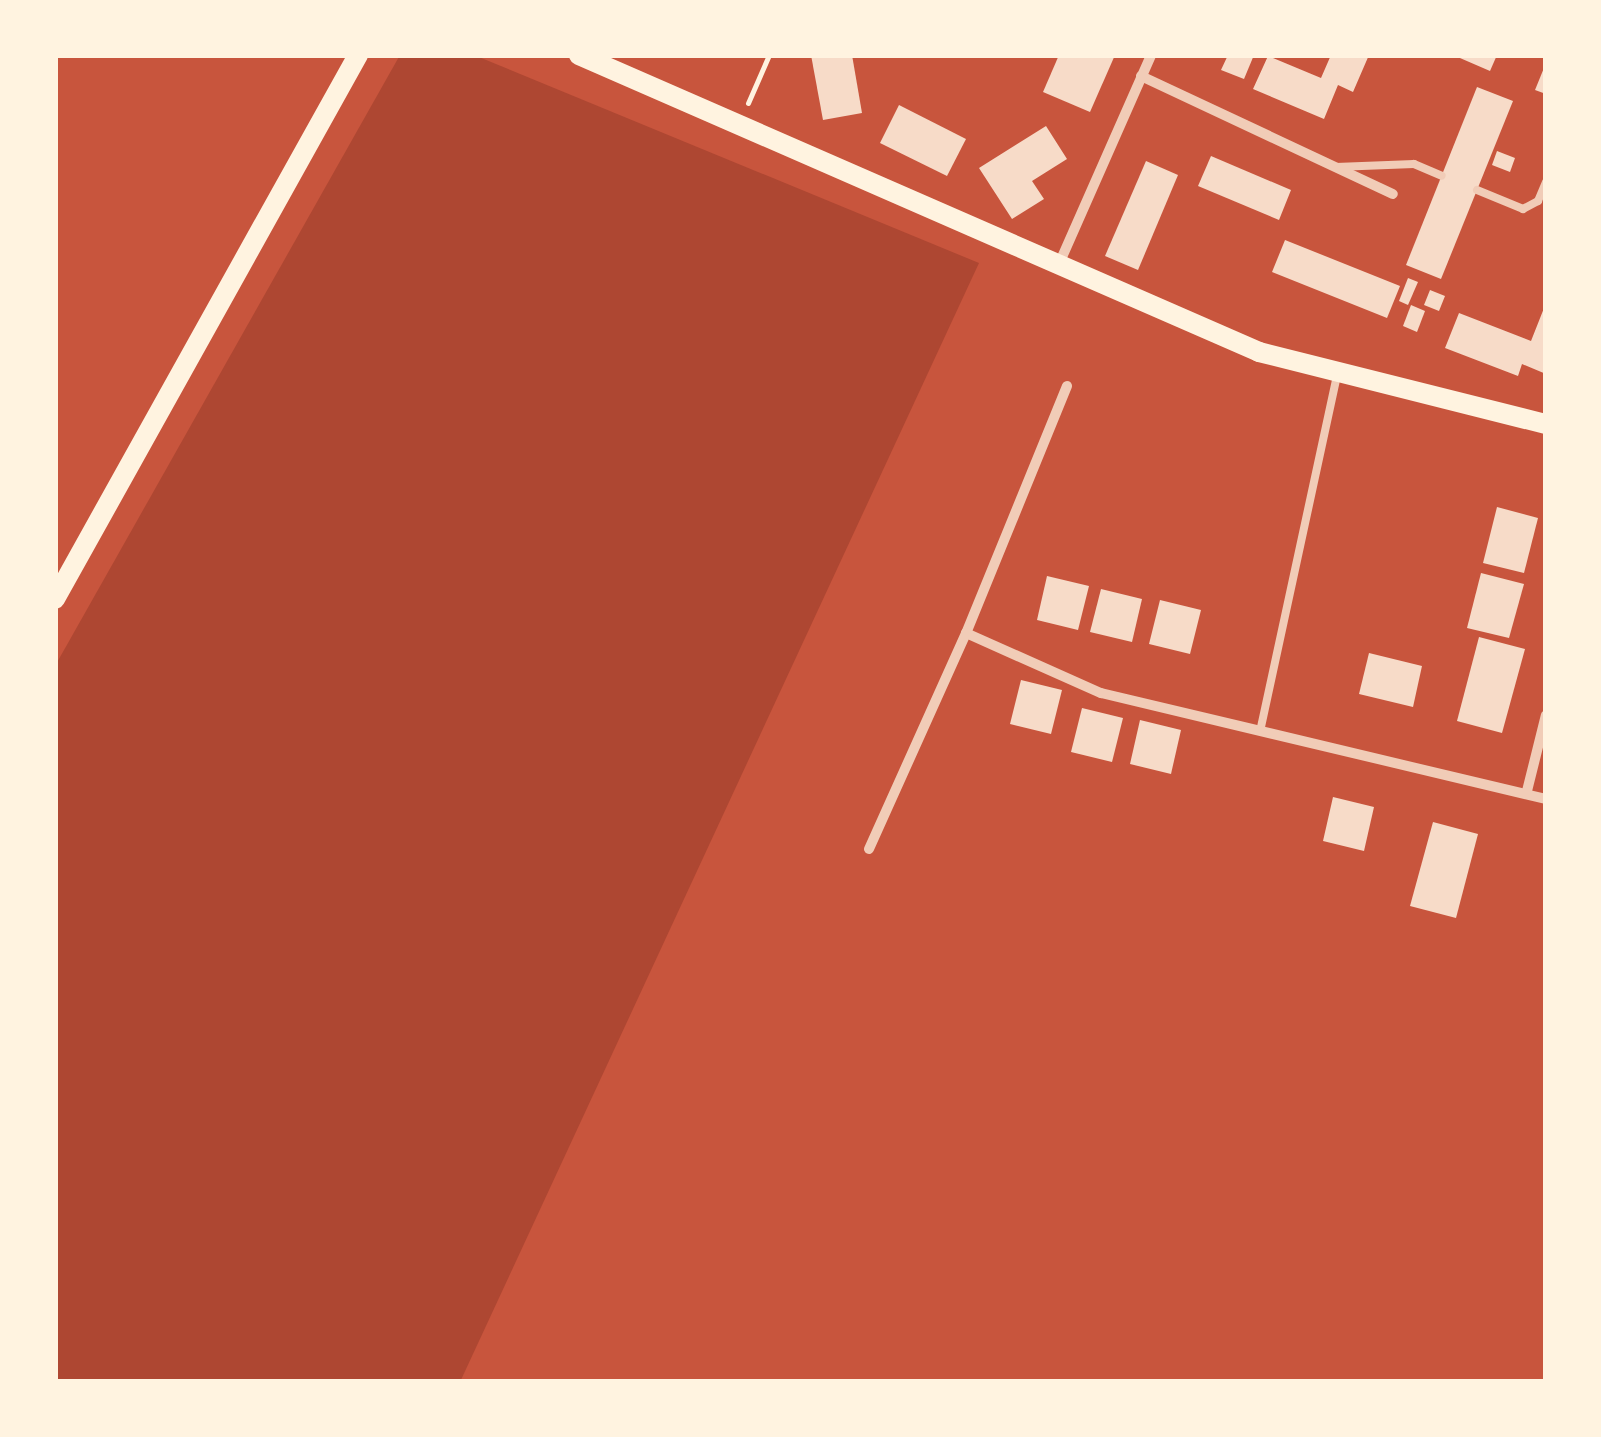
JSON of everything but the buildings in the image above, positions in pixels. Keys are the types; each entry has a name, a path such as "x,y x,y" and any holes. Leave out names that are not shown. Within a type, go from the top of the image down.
{"main road":[{"path":"55,599 358,55"},
{"path":"579,55 1057,269 1258,352 1546,424"}],"street":[{"path":"1057,269 1151,55"},
{"path":"1142,76 1393,194"},
{"path":"869,849 966,633 1067,386"},
{"path":"966,633 1101,694 1261,726 1546,798"},
{"path":"1527,791 1546,715"}],"lane":[{"path":"1336,167 1414,164 1442,176"},
{"path":"1477,190 1523,208 1538,202 1546,182"},
{"path":"1261,726 1338,372"}],"path":[{"path":"737,128 769,55"}],"shaded area":[{"path":"400,55 474,55 979,263 460,1382 55,1382 55,666"}]}
